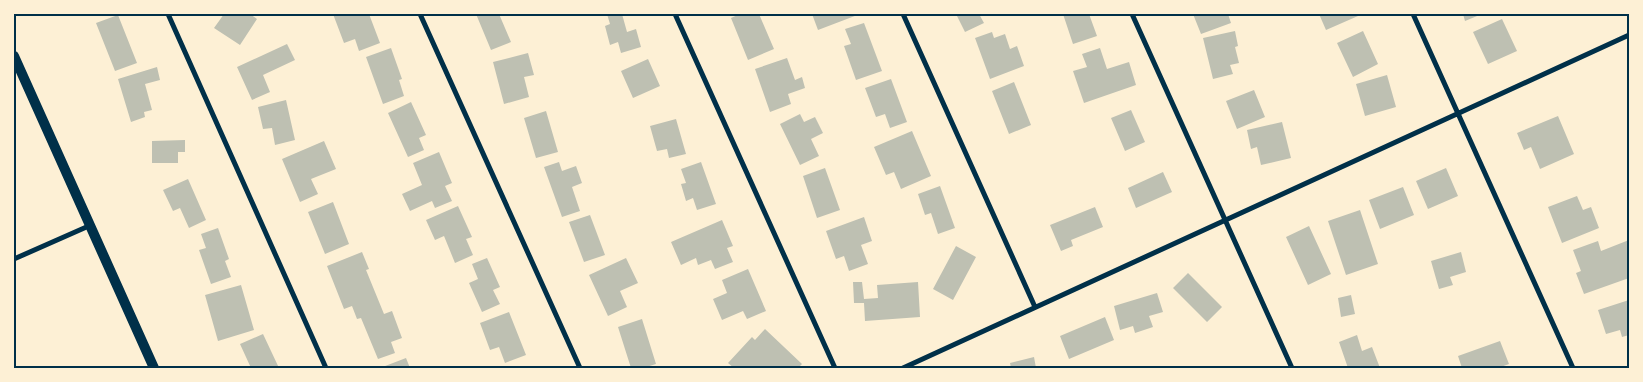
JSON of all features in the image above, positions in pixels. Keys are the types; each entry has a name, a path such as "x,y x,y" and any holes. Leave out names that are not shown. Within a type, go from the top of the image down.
{"main road":[{"path":"14,56 154,368"}],"street":[{"path":"168,14 326,368"},
{"path":"420,14 580,368"},
{"path":"674,14 835,368"},
{"path":"903,14 1035,307"},
{"path":"1132,14 1292,368"},
{"path":"1413,14 1573,368"},
{"path":"903,368 1629,36"},
{"path":"14,259 90,225"}],"building":[{"path":"224,14 250,14 257,19 240,45 214,28"},
{"path":"333,14 369,14 380,43 359,51 355,39 344,43"},
{"path":"476,14 499,14 511,42 491,50"},
{"path":"607,14 622,14 627,32 636,29 641,47 621,53 618,42 610,45 605,26 610,24"},
{"path":"740,14 759,14 774,49 748,60 731,18"},
{"path":"812,14 860,14 818,30"},
{"path":"956,14 979,14 984,23 965,32"},
{"path":"1063,14 1089,14 1097,36 1073,44"},
{"path":"1193,14 1228,14 1231,23 1201,34"},
{"path":"1319,14 1357,14 1358,16 1326,30"},
{"path":"1463,14 1482,14 1465,21"},
{"path":"118,15 137,63 115,71 96,23"},
{"path":"1502,19 1517,51 1488,64 1473,32"},
{"path":"864,23 882,71 856,80 844,46 851,44 845,29"},
{"path":"1235,31 1238,46 1235,47 1239,63 1230,65 1233,74 1213,79 1203,38"},
{"path":"1363,31 1378,64 1353,77 1337,43"},
{"path":"992,32 994,38 1005,34 1010,49 1017,46 1024,66 990,79 975,38"},
{"path":"287,44 295,60 263,75 270,92 252,100 237,67"},
{"path":"391,48 402,79 399,80 404,96 383,104 366,57"},
{"path":"1100,48 1107,69 1129,62 1136,85 1084,103 1073,71 1087,67 1082,54"},
{"path":"528,53 534,75 524,77 529,97 504,104 493,62"},
{"path":"787,58 795,80 802,77 805,88 788,94 791,104 770,112 755,69"},
{"path":"648,59 660,86 633,98 621,71"},
{"path":"157,67 160,80 145,84 152,110 144,112 145,117 131,122 118,79"},
{"path":"1387,75 1396,107 1365,116 1356,84"},
{"path":"891,79 907,122 890,128 885,114 876,117 865,88"},
{"path":"1014,82 1031,125 1009,134 992,91"},
{"path":"1254,90 1265,117 1237,129 1226,101"},
{"path":"286,100 295,140 275,145 272,128 263,129 258,107"},
{"path":"411,102 426,135 419,138 424,150 408,157 388,113"},
{"path":"1131,110 1145,142 1125,151 1111,118"},
{"path":"546,111 558,152 536,158 524,118"},
{"path":"800,114 804,122 815,117 823,133 811,139 819,156 800,165 780,124"},
{"path":"1558,116 1574,154 1540,169 1531,147 1524,150 1517,133"},
{"path":"676,119 686,154 669,158 667,149 657,151 650,126"},
{"path":"1282,122 1291,158 1261,165 1257,147 1251,149 1247,130"},
{"path":"912,131 931,176 901,189 894,172 886,175 874,147"},
{"path":"185,140 185,152 178,152 178,163 152,163 152,141"},
{"path":"324,141 336,169 311,179 318,194 300,202 282,159"},
{"path":"439,152 452,183 445,186 452,201 435,208 432,201 410,211 402,194 422,185 413,163"},
{"path":"559,162 562,171 576,166 582,183 572,187 580,211 562,217 544,167"},
{"path":"701,162 716,204 697,210 693,198 686,201 681,184 686,183 681,169"},
{"path":"825,168 840,210 817,218 803,176"},
{"path":"1446,168 1458,196 1428,209 1416,181"},
{"path":"1163,172 1172,192 1136,208 1128,188"},
{"path":"188,179 206,220 189,228 180,208 173,211 163,190"},
{"path":"940,186 955,228 938,234 931,213 925,215 918,194"},
{"path":"1403,187 1414,215 1380,229 1369,200"},
{"path":"1577,196 1583,210 1591,207 1599,228 1562,243 1548,207"},
{"path":"333,202 349,244 325,254 308,212"},
{"path":"458,206 472,237 466,239 473,255 455,263 444,236 435,240 426,220"},
{"path":"1095,207 1103,227 1071,240 1073,246 1061,251 1050,225"},
{"path":"1360,210 1378,264 1346,275 1328,221"},
{"path":"590,215 605,255 584,262 569,222"},
{"path":"864,217 872,241 861,245 868,264 849,271 844,256 836,259 826,231"},
{"path":"722,220 733,246 727,248 733,262 715,269 711,260 698,265 696,258 681,265 671,242"},
{"path":"1309,226 1331,274 1308,285 1286,237"},
{"path":"218,228 229,259 225,261 231,277 211,284 199,250 206,248 201,234"},
{"path":"1629,240 1629,278 1584,294 1576,273 1581,271 1573,250 1598,241 1601,251"},
{"path":"956,246 976,257 953,300 933,289"},
{"path":"362,252 369,269 366,270 384,314 392,311 402,338 391,342 395,353 378,359 361,318 357,319 352,306 344,309 327,266"},
{"path":"1461,252 1466,272 1450,277 1453,285 1439,289 1431,261"},
{"path":"487,258 500,287 493,290 500,304 482,312 469,283 478,279 472,264"},
{"path":"626,258 638,283 620,291 627,307 608,316 589,275"},
{"path":"748,269 766,311 747,319 743,311 722,320 713,299 727,293 722,280"},
{"path":"1188,273 1222,307 1207,322 1173,288"},
{"path":"853,282 862,282 864,299 878,298 877,285 918,282 920,317 865,321 864,303 854,303"},
{"path":"241,285 254,330 218,341 205,295"},
{"path":"1157,293 1163,312 1149,316 1153,327 1135,333 1133,326 1120,330 1114,306"},
{"path":"1351,295 1355,314 1341,317 1338,298"},
{"path":"1629,300 1629,335 1622,337 1620,330 1606,334 1598,310"},
{"path":"509,312 526,355 505,363 499,347 490,350 480,323"},
{"path":"1105,317 1114,340 1069,359 1060,336"},
{"path":"642,319 656,364 643,368 631,368 618,327"},
{"path":"765,329 802,364 798,368 734,368 728,363 752,337 755,340"},
{"path":"263,334 279,368 251,368 240,344"},
{"path":"1357,335 1362,351 1372,347 1380,368 1348,368 1339,342"},
{"path":"1500,341 1509,364 1498,368 1462,368 1458,356"},
{"path":"1034,357 1036,368 1011,368 1010,363"},
{"path":"406,358 410,368 380,368"}]}
